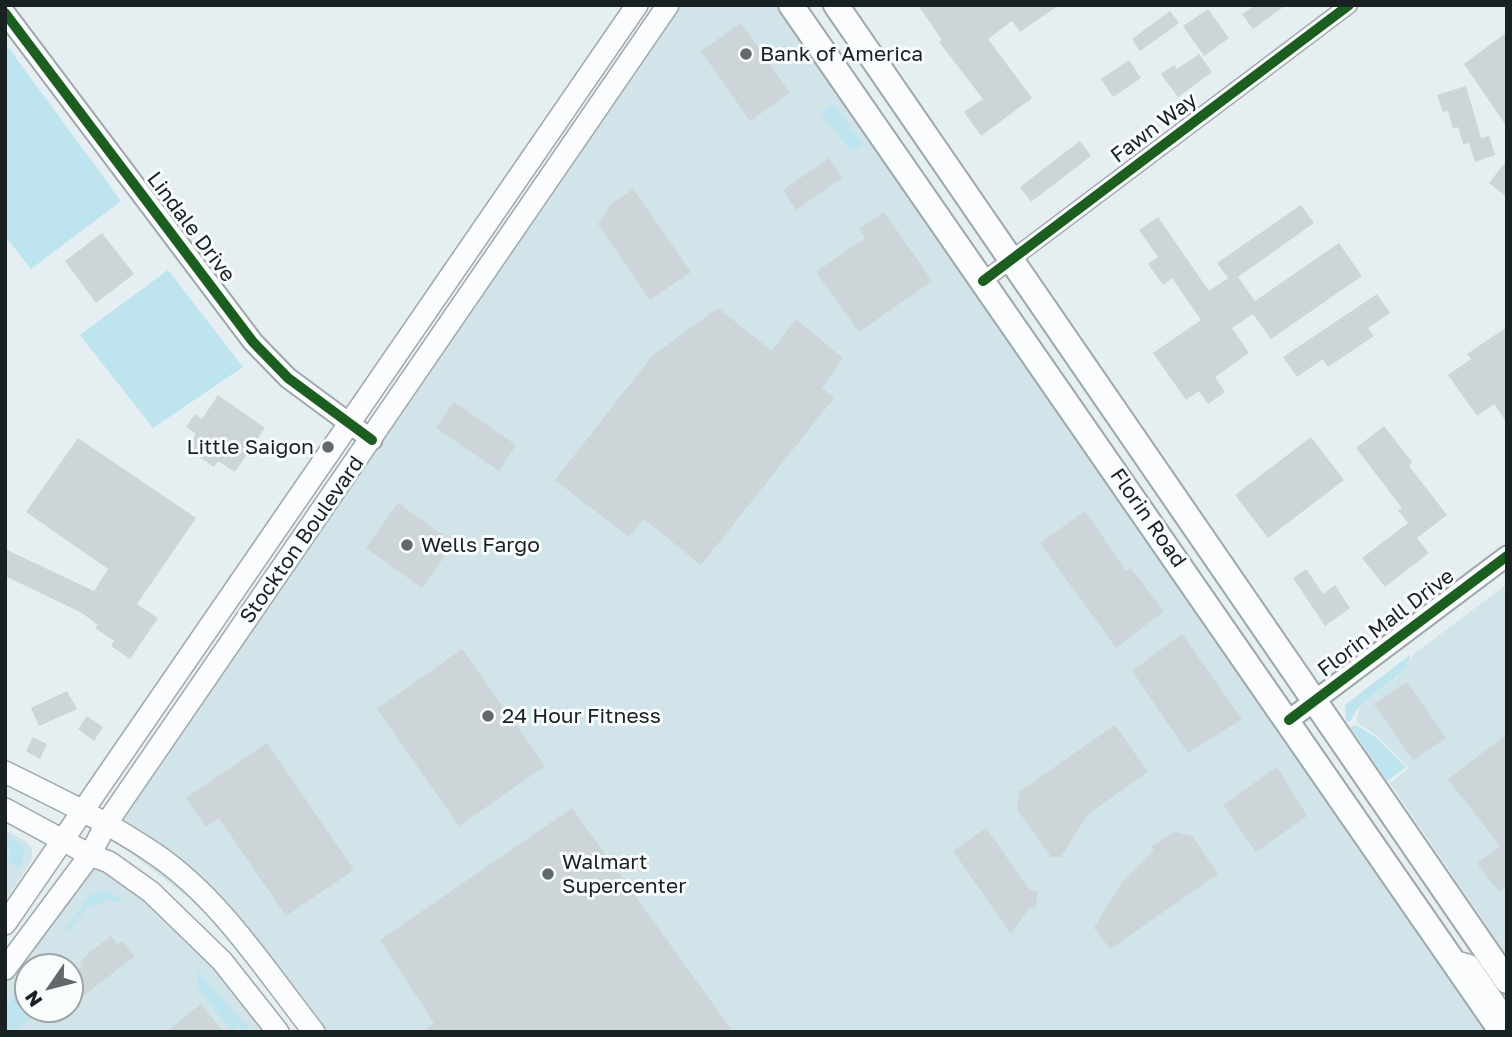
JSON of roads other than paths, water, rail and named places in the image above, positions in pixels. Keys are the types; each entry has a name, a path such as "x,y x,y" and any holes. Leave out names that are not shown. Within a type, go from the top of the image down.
{"main road":[{"name":"Stockton Boulevard","path":"5,924 637,5"},
{"name":"Stockton Boulevard","path":"5,969 90,855 106,824 668,5"},
{"name":"Florin Road","path":"791,5 1289,720 1502,1032"},
{"name":"Florin Road","path":"836,5 1507,981"},
{"path":"5,772 83,811 156,855 226,920 314,1032"},
{"path":"5,809 108,862 151,892 222,961 278,1032"},
{"path":"253,1000 280,1019 290,1032"}],"street":[{"name":"Fawn Way","path":"983,281 1349,5"},
{"name":"Lindale Drive","path":"5,13 253,342 288,378 372,440"},
{"name":"Florin Mall Drive","path":"1289,720 1507,556"},
{"path":"1451,958 1470,963 1507,1017"}],"place":[{"name":"Bank of America","path":"746,54"},
{"name":"Little Saigon","path":"328,447"},
{"name":"Wells Fargo","path":"407,545"},
{"name":"24 Hour Fitness","path":"488,716"},
{"name":"Walmart Supercenter","path":"548,874"}]}
